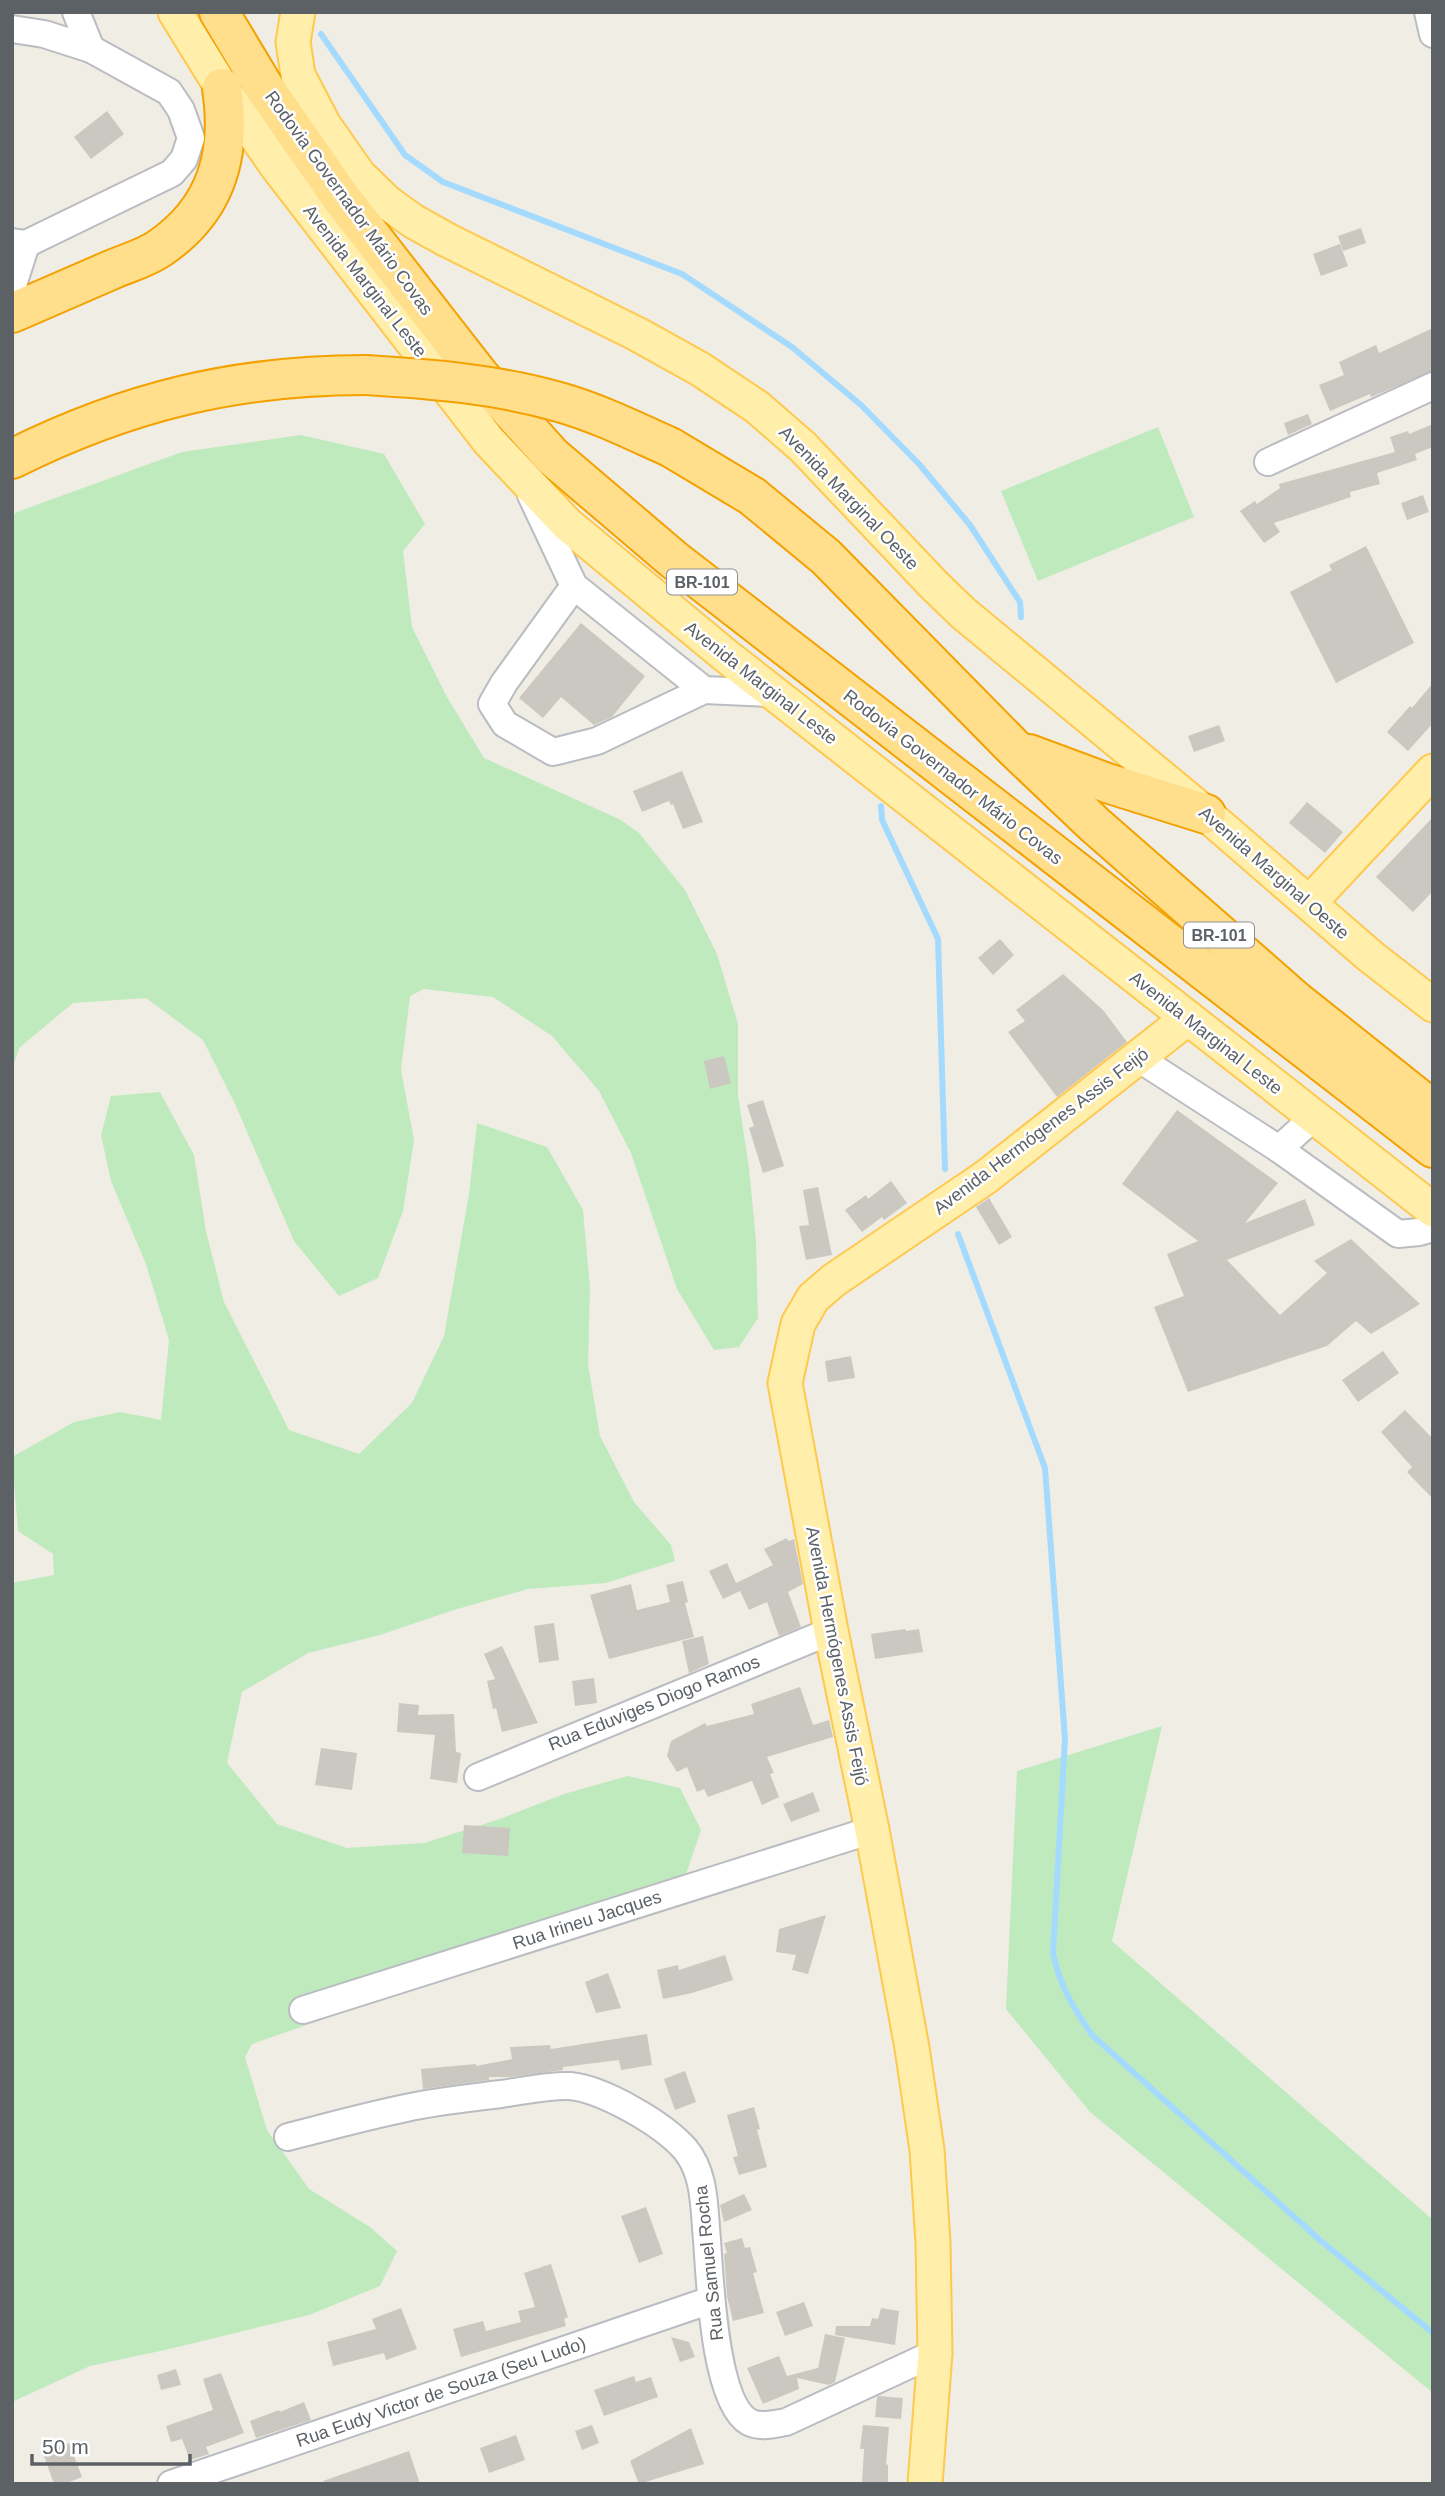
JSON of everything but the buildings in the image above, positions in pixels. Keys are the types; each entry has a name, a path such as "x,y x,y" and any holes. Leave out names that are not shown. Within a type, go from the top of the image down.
{"highway":[{"name":"Rodovia Governador Mário Covas","path":"219,12 264,87 339,195 479,375 552,456 622,518 684,567 1433,1149"},
{"path":"12,313 160,248 192,219 212,192 221,161 226,117 222,88"},
{"name":"BR-101","path":"12,459 96,422 148,404 251,381 312,375 366,375 457,382 504,389 561,403 622,425 670,447 752,496 826,557 1014,748 1095,825 1239,953 1433,1110"},
{"path":"1014,748 1107,783 1206,814"}],"main road":[{"name":"Avenida Marginal Leste","path":"175,12 222,88 278,169 462,407 525,481 567,524 772,693 1433,1210"},
{"name":"Avenida Marginal Oeste","path":"298,12 292,42 298,75 324,125 359,175 388,203 447,240 648,340 700,369 757,407 803,447 963,613 1206,814 1370,956 1433,1005"},
{"path":"1310,902 1433,771"},
{"name":"Avenida Hermógenes Assis Feijó","path":"925,2484 935,2353 933,2243 926,2150 912,2048 872,1830 831,1631 785,1383 798,1324 813,1298 834,1280 986,1177 1188,1018"}],"street":[{"path":"76,12 91,49"},
{"path":"1428,12 1433,34"},
{"path":"12,29 44,34 91,49 169,92 181,110 191,138 184,159 172,173 136,193 19,243 12,288"},
{"path":"1269,462 1433,386"},
{"path":"525,481 574,586 704,690"},
{"path":"574,586 504,682 492,704 505,724 553,752 597,741 704,690 772,693"},
{"path":"1138,1058 1279,1149 1398,1234 1419,1233 1433,1228"},
{"path":"1279,1149 1313,1118"},
{"name":"Rua Eduviges Diogo Ramos","path":"478,1777 831,1631"},
{"name":"Rua Irineu Jacques","path":"303,2010 872,1830"},
{"name":"Rua Samuel Rocha","path":"288,2137 436,2102 570,2086 599,2094 665,2131 685,2149 698,2170 703,2192 711,2300 724,2383 739,2414 750,2423 771,2425 786,2422 935,2353"},
{"name":"Rua Eudy Victor de Souza (Seu Ludo)","path":"171,2484 711,2300"}],"green space":[{"path":"1158,427 1194,517 1038,581 1001,491"},
{"path":"301,435 384,454 425,524 403,551 412,627 447,697 484,758 621,820 639,833 685,890 717,954 738,1024 738,1095 756,1241 758,1318 739,1347 714,1350 677,1289 631,1153 599,1091 552,1036 493,997 424,989 410,996 401,1070 414,1140 403,1211 378,1278 339,1296 294,1241 235,1104 203,1040 146,998 73,1003 19,1048 12,1070 12,516 182,452"},
{"path":"160,1092 194,1155 206,1231 224,1302 289,1430 359,1454 412,1403 444,1336 469,1194 477,1123 547,1147 583,1210 590,1288 588,1364 600,1436 634,1502 671,1545 675,1561 606,1583 528,1589 380,1635 308,1653 242,1692 227,1763 277,1824 347,1848 424,1843 497,1820 564,1794 628,1776 680,1788 701,1830 681,1889 618,1917 252,2044 245,2057 267,2130 309,2189 370,2227 397,2251 380,2286 309,2315 90,2366 12,2402 12,1583 54,1575 53,1554 18,1531 12,1457 74,1422 120,1412 161,1420 169,1340 146,1264 111,1181 101,1135 111,1096"},
{"path":"1162,1726 1112,1941 1433,2220 1433,2393 1090,2112 1006,2009 1017,1771"}],"waterway":[{"path":"321,34 405,155 443,182 682,274 792,347 861,405 919,464 970,525 1020,602 1021,617"},
{"path":"881,806 882,820 938,939 945,1169"},
{"path":"958,1234 1045,1468 1065,1739 1053,1953 1063,1987 1092,2035 1321,2241 1433,2333"}]}
